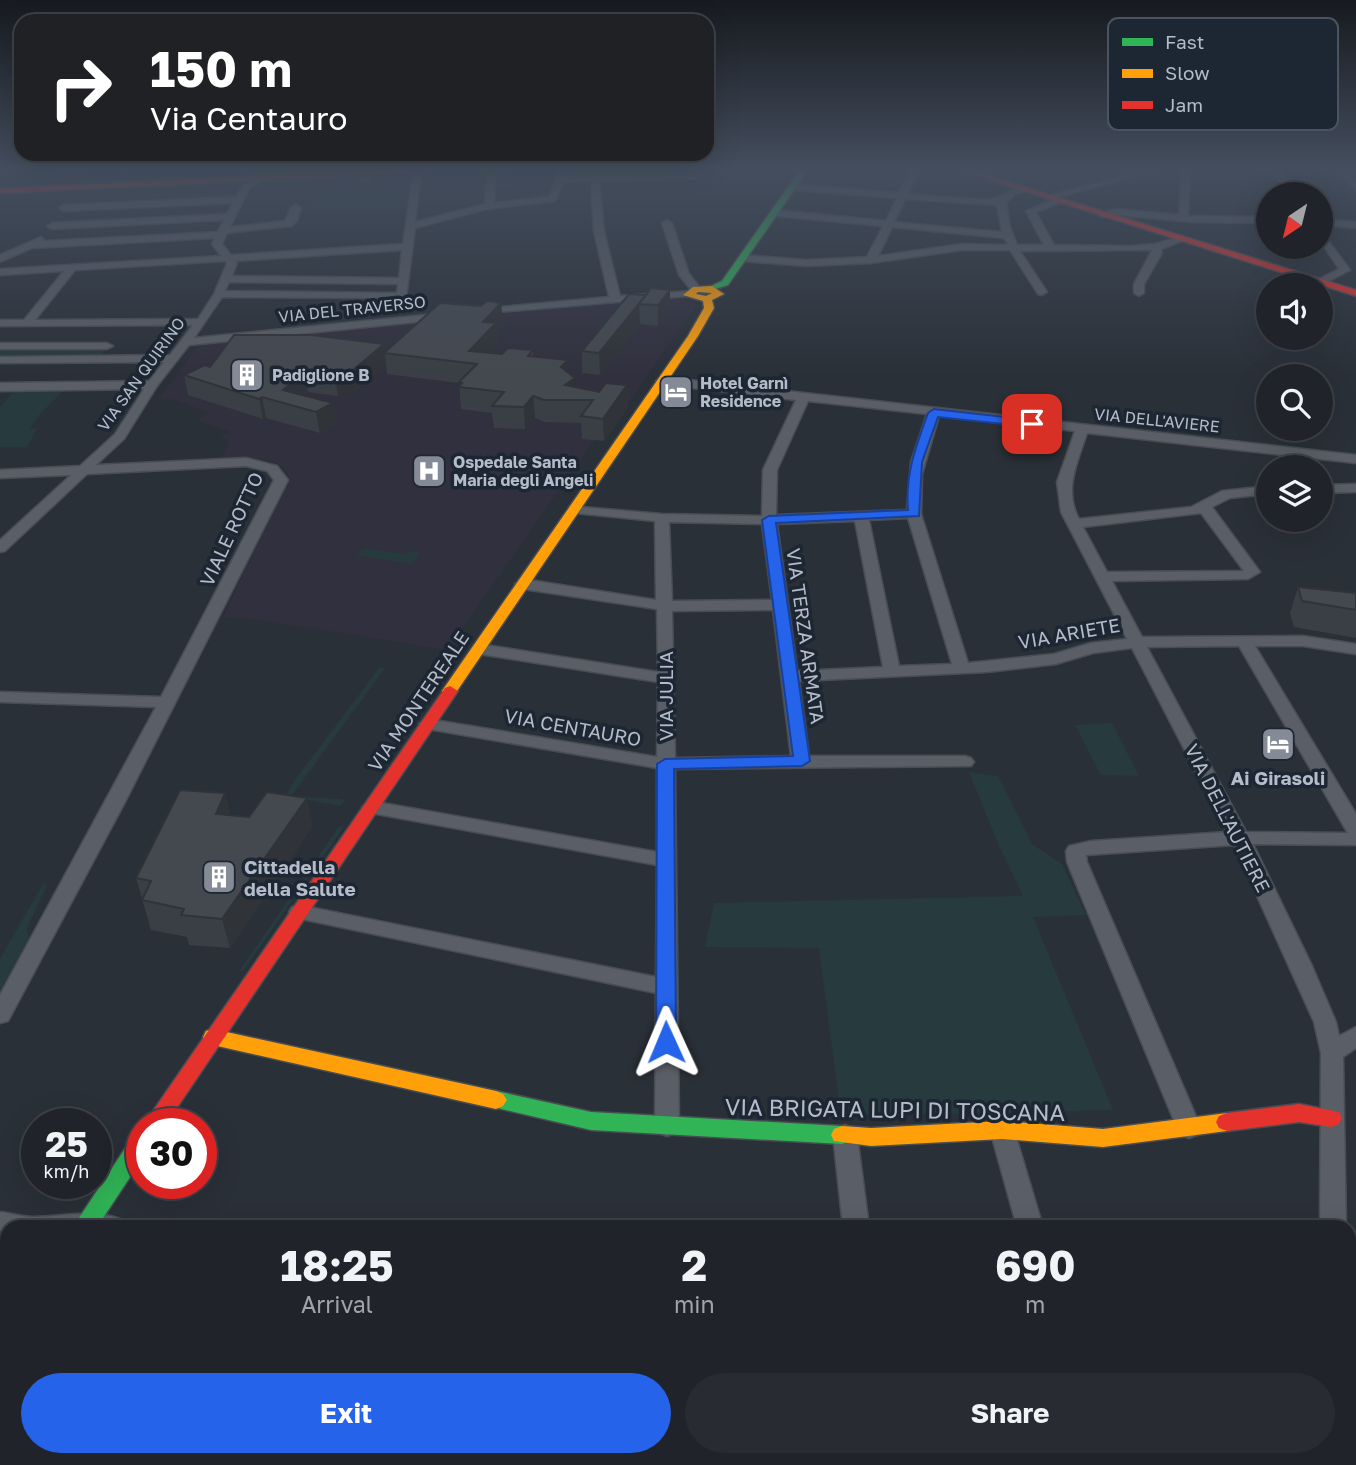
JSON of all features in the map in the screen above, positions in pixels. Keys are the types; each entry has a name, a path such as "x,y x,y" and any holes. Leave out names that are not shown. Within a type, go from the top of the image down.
{"main road":[{"name":"VIA MONTEREALE","path":"165,1108 662,381 709,308 701,293 725,283 757,238"},
{"path":"1182,239 1292,273"},
{"path":"1333,286 1356,293"},
{"name":"VIA BRIGATA LUPI DI TOSCANA","path":"213,1037 591,1121 871,1137 1002,1130 1103,1138 1299,1113 1331,1118"},
{"path":"97,1220 126,1170"}],"street":[{"path":"0,259 42,238"},
{"path":"31,245 137,238"},
{"path":"220,238 218,247 230,259"},
{"path":"397,320 408,238"},
{"path":"602,238 606,262 612,274 615,299"},
{"path":"672,238 684,275 701,293"},
{"path":"871,260 882,238"},
{"path":"1009,238 1042,292"},
{"path":"1045,238 1051,249"},
{"path":"743,258 806,263 871,260 949,248 1156,247 1182,239"},
{"path":"0,272 408,247"},
{"path":"1139,293 1139,284 1157,253 1156,247"},
{"path":"1333,276 1345,270 1334,254"},
{"name":"VIA SAN QUIRINO","path":"0,548 120,436 152,385 187,342 219,294 232,263 230,259"},
{"path":"27,323 72,268"},
{"path":"226,278 404,281"},
{"path":"471,313 701,293"},
{"path":"219,294 402,296"},
{"name":"VIA DEL TRAVERSO","path":"187,342 459,314"},
{"path":"0,323 201,322"},
{"path":"87,373 124,323"},
{"path":"0,346 107,346"},
{"path":"0,387 173,358"},
{"path":"0,360 15,360 152,385"},
{"path":"0,377 15,360"},
{"name":"VIA DELL'AVIERE","path":"662,381 1356,459"},
{"name":"VIA TERZA ARMATA","path":"802,761 769,520 770,470 803,398"},
{"path":"934,413 916,462 912,489 914,514 961,667"},
{"name":"VIA DELL'AUTIERE","path":"1082,429 1064,482 1068,512 1139,642 1240,838 1325,1022 1332,1053 1333,1220"},
{"name":"VIALE ROTTO","path":"0,1015 168,702 281,477 270,468 246,462 86,470"},
{"path":"0,474 86,470"},
{"path":"1333,489 1356,488"},
{"path":"1074,524 1195,511 1227,494 1256,491"},
{"path":"1103,578 1248,575 1253,572 1205,508"},
{"path":"575,509 663,518 769,520 914,514"},
{"path":"861,516 892,672"},
{"name":"VIA JULIA","path":"663,518 667,1126"},
{"path":"523,584 664,606 780,606"},
{"path":"1244,641 1356,830"},
{"name":"VIA ARIETE","path":"790,676 892,672 1056,659 1091,648 1139,642 1303,641 1356,649"},
{"path":"479,649 666,678"},
{"path":"0,697 168,702"},
{"name":"VIA CENTAURO","path":"428,724 665,764 965,762"},
{"path":"370,807 665,860"},
{"path":"1189,1128 1077,862 1076,851 1091,847 1240,838 1356,839"},
{"path":"299,912 665,987"},
{"path":"1332,1053 1356,1036"},
{"path":"1002,1130 1028,1220"},
{"path":"845,1135 855,1220"}],"shaded area":[{"name":"Ospedale Santa Maria degli Angeli","path":"672,297 697,305 627,405 590,446 447,650 260,620 223,617 289,476 282,466 264,459 221,459 229,441 221,437 230,431 198,421 208,412 171,399 158,400 197,347 210,342"}],"green space":[{"path":"0,346 107,346 99,359 0,360"},
{"path":"63,391 30,428 37,429 27,447 0,447 0,407 13,392"},
{"path":"364,548 406,554 409,551 421,553 412,564 356,555"},
{"path":"380,667 385,668 292,795 345,800 340,806 286,796 292,784"},
{"path":"1112,723 1139,776 1101,775 1075,725"},
{"path":"969,772 998,776 1032,844 1062,864 1086,915 1033,917 1113,1110 841,1116 819,948 705,947 714,903 1023,896"},
{"path":"339,826 344,827 243,971 240,970"},
{"path":"43,884 47,885 27,928 29,938 0,991 0,959"}],"building":[{"path":"651,288 670,290 658,305 639,304"},
{"path":"629,294 646,295 599,353 582,351"},
{"path":"487,301 501,303 483,322 496,323 469,351 502,354 508,348 533,350 528,356 568,360 561,367 575,378 565,385 599,392 606,383 627,385 603,419 581,416 593,400 544,400 533,396 524,407 492,406 504,392 459,387 462,383 458,383 477,364 384,353 440,303 481,306"},
{"path":"234,335 311,335 384,344 353,370 335,376 304,372 283,390 333,403 316,412 262,397 259,399 184,375 205,365 210,367"},
{"path":"1298,587 1356,593 1356,610 1302,601"},
{"path":"180,790 225,793 216,814 249,817 267,792 307,798 222,919 181,915 184,909 142,900 151,881 136,878"}],"traffic: fast":[{"path":"712,289 725,283 756,238"},
{"path":"496,1100 591,1121 842,1135"},
{"path":"89,1220 126,1165"}],"traffic: slow":[{"path":"696,289 712,289 719,294 707,299 688,295 696,289"},
{"path":"450,691 693,336 709,308 707,299"},
{"path":"213,1037 496,1100"},
{"path":"842,1135 871,1137 1002,1130 1103,1138 1227,1122"}],"traffic: jam":[{"path":"1181,238 1356,293"},
{"path":"165,1108 450,691"},
{"path":"1227,1122 1299,1113 1331,1118"}],"place":[{"name":"Padiglione B","path":"247,375"},
{"name":"Hotel Garnì Residence","path":"676,392"},
{"name":"Ospedale Santa Maria degli Angeli","path":"429,471"},
{"name":"Ai Girasoli","path":"1278,744"},
{"name":"Cittadella della Salute","path":"219,877"}],"route":[{"path":"666,1042 665,764 802,761 769,520 914,514 912,489 916,462 934,413 1032,424"}]}
